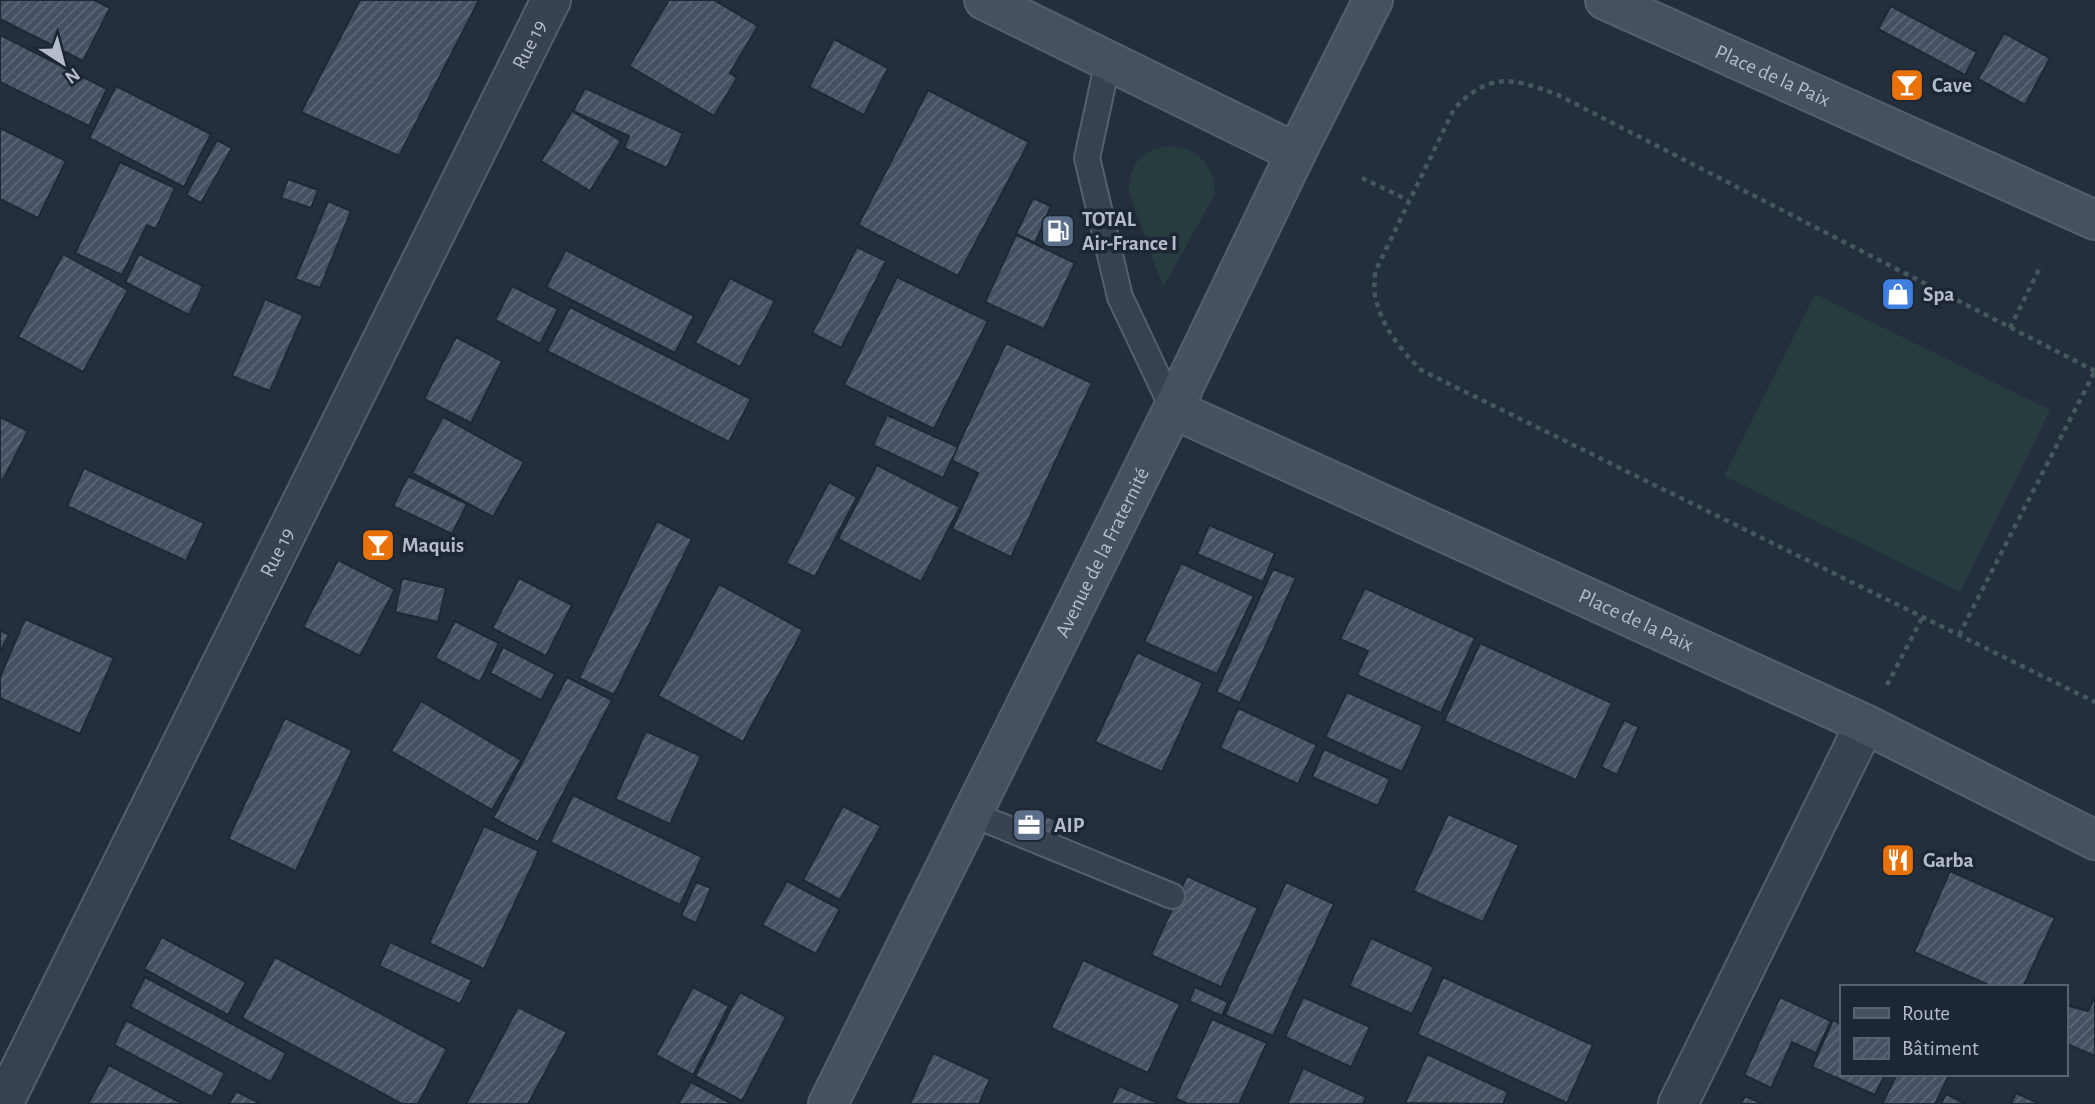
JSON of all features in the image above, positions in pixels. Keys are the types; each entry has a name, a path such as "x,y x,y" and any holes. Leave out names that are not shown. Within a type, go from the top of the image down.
{"main road":[{"path":"984,0 1296,153"},
{"name":"Avenue de la Fraternité","path":"828,1104 1373,0"},
{"name":"Place de la Paix","path":"1605,0 2095,220"},
{"name":"Place de la Paix","path":"1173,409 1874,709 2095,840"}],"street":[{"name":"Rue 19","path":"3,1104 551,0"},
{"path":"1678,1104 1874,709"}],"lane":[{"path":"1108,61 1087,159 1120,297 1173,409"},
{"path":"972,814 1172,896"}],"path":[{"path":"1959,635 2095,371 1558,95 1524,82 1499,80 1466,96 1454,109 1375,272 1375,299 1386,325 1399,348 1421,370 2095,702"},
{"path":"1363,178 1408,200"},
{"path":"2010,328 2041,265"},
{"path":"1874,709 1922,618"}],"green space":[{"path":"1175,146 1199,156 1209,168 1215,194 1163,287 1129,192 1132,172 1140,158 1155,149"},
{"path":"1815,294 2050,410 1960,592 1724,476"}],"building":[{"path":"0,0 94,0 110,8 83,61 0,19"},
{"path":"360,0 479,0 399,156 301,112"},
{"path":"669,0 714,0 758,26 730,73 737,78 714,116 629,66"},
{"path":"1891,6 1977,52 1965,75 1878,29"},
{"path":"2004,33 2050,58 2025,105 1978,79"},
{"path":"0,35 107,89 89,126 0,82"},
{"path":"834,39 888,68 864,115 809,87"},
{"path":"116,86 211,134 184,187 89,138"},
{"path":"585,88 683,133 667,168 624,148 629,136 573,111"},
{"path":"928,90 1029,142 958,276 858,225"},
{"path":"572,111 621,141 590,191 541,161"},
{"path":"0,128 66,161 38,218 0,199"},
{"path":"217,140 232,148 201,203 186,195"},
{"path":"120,162 175,188 156,229 147,225 122,275 75,253"},
{"path":"288,179 318,190 311,208 281,198"},
{"path":"1033,198 1051,206 1035,243 1016,234"},
{"path":"328,201 351,211 320,288 295,279"},
{"path":"1016,235 1075,263 1044,329 985,302"},
{"path":"857,247 886,261 841,348 812,333"},
{"path":"566,250 694,316 675,353 546,287"},
{"path":"63,254 128,290 83,372 18,337"},
{"path":"139,254 203,286 189,315 125,282"},
{"path":"897,277 988,321 934,429 844,385"},
{"path":"730,278 775,301 740,367 695,343"},
{"path":"512,286 558,309 540,344 495,320"},
{"path":"265,299 303,315 270,391 232,376"},
{"path":"570,307 751,399 729,442 547,351"},
{"path":"456,337 502,361 471,423 424,399"},
{"path":"1006,343 1092,383 1011,557 952,529 978,473 951,460"},
{"path":"887,415 958,447 943,478 873,445"},
{"path":"0,417 28,431 3,480 0,479"},
{"path":"443,417 524,462 493,517 412,473"},
{"path":"877,465 960,507 921,582 838,539"},
{"path":"84,468 204,523 186,561 67,506"},
{"path":"408,476 467,504 452,534 393,506"},
{"path":"829,482 857,497 815,577 786,563"},
{"path":"657,521 692,539 614,695 579,678"},
{"path":"1209,525 1275,553 1263,582 1197,554"},
{"path":"338,560 395,589 360,656 303,627"},
{"path":"1181,563 1254,596 1217,674 1144,642"},
{"path":"1273,569 1296,578 1240,703 1216,692"},
{"path":"402,578 446,588 438,622 395,612"},
{"path":"519,578 572,605 546,656 492,628"},
{"path":"719,584 803,630 743,742 658,696"},
{"path":"1365,588 1475,638 1441,713 1357,675 1368,651 1340,639"},
{"path":"25,619 114,658 80,734 0,698 0,677"},
{"path":"455,621 499,643 480,682 435,658"},
{"path":"0,630 9,635 0,652"},
{"path":"1480,643 1612,703 1576,780 1444,721"},
{"path":"503,647 555,674 541,700 490,673"},
{"path":"1137,652 1203,683 1162,772 1095,742"},
{"path":"567,677 612,700 538,842 493,818"},
{"path":"1347,692 1423,726 1402,772 1325,737"},
{"path":"421,701 521,760 492,810 391,751"},
{"path":"1238,708 1317,745 1298,784 1220,748"},
{"path":"285,718 352,750 296,871 228,839"},
{"path":"1624,720 1639,727 1617,775 1601,767"},
{"path":"646,731 701,756 670,824 615,799"},
{"path":"1324,749 1390,779 1378,806 1312,777"},
{"path":"573,795 702,857 680,905 550,842"},
{"path":"843,806 881,826 840,900 803,880"},
{"path":"1448,814 1519,845 1483,922 1413,891"},
{"path":"1046,816 1067,824 1058,846 1037,839"},
{"path":"484,826 539,851 484,969 429,943"},
{"path":"1950,871 2055,918 2024,985 1988,985 1914,952"},
{"path":"1187,876 1258,908 1221,987 1151,955"},
{"path":"787,881 840,909 816,954 762,925"},
{"path":"696,882 711,888 696,923 681,916"},
{"path":"1286,882 1334,904 1273,1036 1225,1015"},
{"path":"162,937 246,982 228,1015 144,969"},
{"path":"1371,938 1434,967 1412,1014 1349,986"},
{"path":"390,942 472,980 460,1004 379,966"},
{"path":"275,957 447,1049 418,1104 402,1104 242,1018"},
{"path":"1083,960 1180,1004 1148,1073 1051,1028"},
{"path":"145,977 286,1053 271,1082 130,1007"},
{"path":"1443,977 1593,1045 1567,1103 1417,1034"},
{"path":"693,987 729,1006 693,1075 656,1055"},
{"path":"1195,987 1228,1002 1222,1016 1189,1001"},
{"path":"740,992 786,1017 742,1101 695,1076"},
{"path":"1303,997 1370,1027 1351,1067 1285,1037"},
{"path":"1780,997 1831,1021 1816,1053 1792,1042 1771,1088 1744,1075"},
{"path":"2095,997 2095,1056 2067,1044 2067,1006 2088,1011"},
{"path":"518,1007 567,1032 528,1104 466,1104"},
{"path":"1212,1019 1267,1043 1239,1104 1188,1104 1175,1098"},
{"path":"126,1020 225,1073 212,1097 114,1045"},
{"path":"1833,1020 1840,1024 1840,1076 1884,1076 1875,1095 1812,1067"},
{"path":"933,1053 990,1079 979,1104 910,1104"},
{"path":"1427,1054 1508,1092 1503,1104 1405,1103"},
{"path":"109,1065 183,1104 88,1104"},
{"path":"1303,1068 1366,1097 1363,1104 1287,1104"},
{"path":"1896,1076 1948,1077 1935,1104 1882,1104"},
{"path":"691,1082 732,1104 678,1104"},
{"path":"1119,1086 1160,1104 1111,1104"},
{"path":"236,1091 261,1104 229,1104"},
{"path":"2016,1093 2040,1104 2011,1104"},
{"path":"1946,1094 1966,1104 1941,1104"},
{"path":"1745,1096 1763,1104 1741,1104"}],"place":[{"name":"Cave","path":"1907,85"},
{"name":"TOTAL Air-France I","path":"1058,231"},
{"name":"Spa","path":"1898,294"},
{"name":"Maquis","path":"378,545"},
{"name":"AIP","path":"1029,825"},
{"name":"Garba","path":"1898,860"}]}
